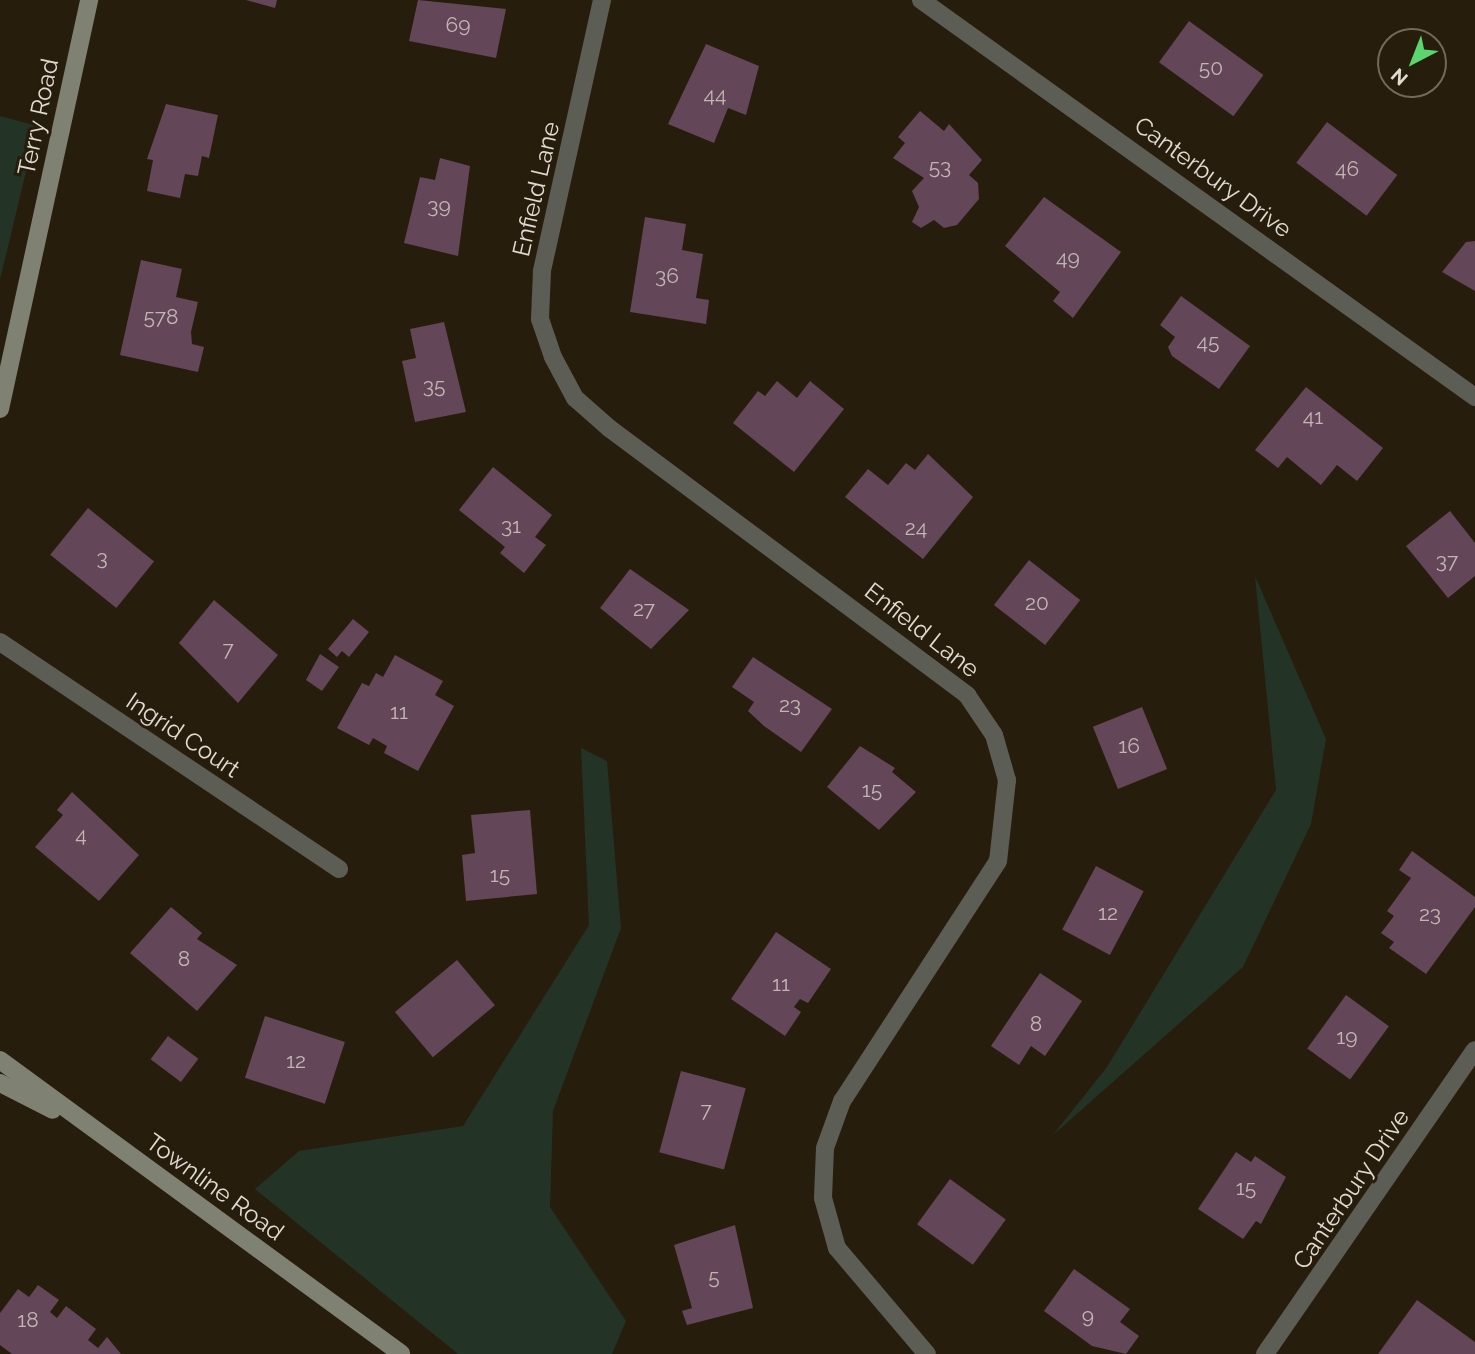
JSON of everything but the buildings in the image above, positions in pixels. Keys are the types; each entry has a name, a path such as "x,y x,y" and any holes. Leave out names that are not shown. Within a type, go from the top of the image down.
{"street":[{"name":"Terry Road","path":"0,409 89,0"},
{"name":"Enfield Lane","path":"602,0 542,271 540,319 553,357 575,398 609,428 967,695 994,735 1007,780 998,861 842,1101 825,1147 823,1198 837,1248 927,1354"},
{"name":"Canterbury Drive","path":"921,0 1475,397"},
{"name":"Ingrid Court","path":"0,642 339,869"},
{"name":"Canterbury Drive","path":"1265,1354 1475,1050"},
{"name":"Townline Road","path":"0,1060 401,1354"},
{"path":"0,1083 134,1158"}],"green space":[{"path":"0,116 37,126 0,280"},
{"path":"1255,576 1326,739 1311,824 1243,967 1053,1135 1107,1067 1276,790"},
{"path":"581,748 607,761 621,928 553,1111 550,1207 626,1321 612,1354 458,1354 255,1189 299,1151 463,1126 589,925"}]}
